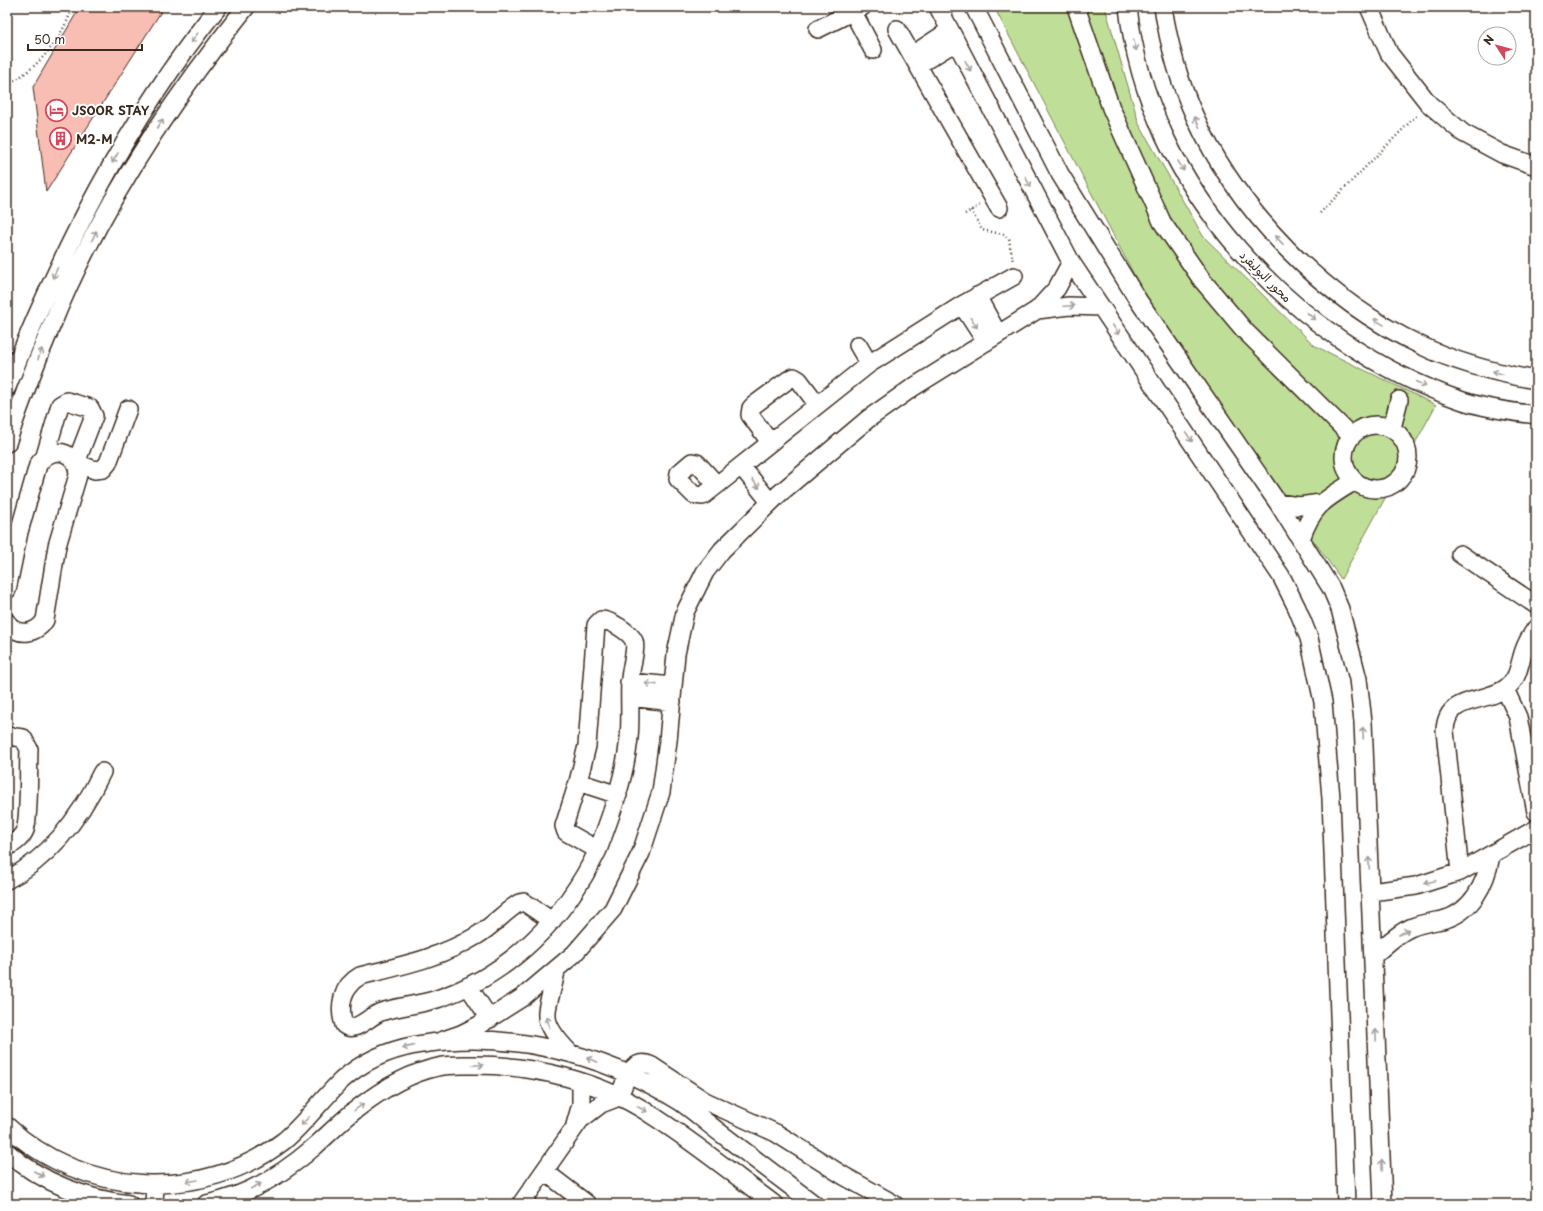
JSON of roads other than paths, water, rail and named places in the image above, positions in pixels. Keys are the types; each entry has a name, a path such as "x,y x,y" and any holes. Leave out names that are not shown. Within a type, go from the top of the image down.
{"street":[{"path":"29,382 8,379 49,286 101,183 157,90 218,7"},
{"path":"7,443 51,326 97,230 129,174 166,115 203,62 246,7"},
{"path":"938,7 1071,262 1281,576 1297,608 1309,638 1323,702 1331,798 1346,1204"},
{"path":"974,7 1064,181 1138,300 1278,503 1331,588 1340,609 1358,679 1363,722 1383,1204"},
{"path":"1076,7 1111,108 1162,222 1202,280 1245,331 1352,436"},
{"name":"محور البوليفرد","path":"1128,7 1131,30 1146,90 1169,147 1201,200 1242,253 1288,299 1346,344 1394,372 1431,389 1465,401 1536,415"},
{"path":"1163,7 1174,60 1195,117 1222,167 1276,237 1342,298 1394,332 1421,346 1457,360 1509,375 1536,380"},
{"path":"1369,7 1389,53 1429,104 1463,132 1502,154 1536,166"},
{"path":"818,29 858,10 873,50"},
{"path":"898,28 999,208"},
{"path":"915,60 953,36"},
{"path":"438,1042 462,1034 496,1016 556,971 584,944 613,909 641,853 661,792 676,654 685,612 705,572 722,550 774,498 868,418 912,388 1037,310 1057,288 1071,262"},
{"path":"716,485 869,364 962,305 1014,276"},
{"path":"977,296 992,338"},
{"path":"962,305 992,338"},
{"path":"1037,310 1069,306 1101,307"},
{"path":"858,345 869,364"},
{"path":"770,442 750,415 751,408 754,405 788,380 794,378 799,380 817,404"},
{"path":"1392,428 1399,400"},
{"path":"7,590 13,531 38,465 45,456 60,405 63,402 72,402 90,408 94,416 76,463"},
{"path":"76,463 99,470 106,467 128,409"},
{"path":"1370,425 1381,425 1392,428 1403,440 1408,455 1407,466 1402,475 1394,483 1384,487 1374,488 1363,486 1355,481 1348,472 1345,463 1344,454 1352,436 1360,429 1370,425"},
{"path":"7,622 13,629 25,633 37,629 45,620 57,546 78,475 76,463 72,458 62,452 50,453 45,456"},
{"path":"745,462 774,498"},
{"path":"1278,503 1299,506 1320,503 1355,481"},
{"path":"1301,539 1309,520 1320,503"},
{"path":"1460,554 1536,605"},
{"path":"552,921 524,902 519,902 492,926 453,949 422,961 360,976 353,980 343,993 342,1002 344,1025 348,1028 354,1029 379,1013 436,999 473,984 518,955 552,921 578,887 598,850 618,795 626,758 630,689 635,649 634,640 628,634 608,621 601,620 596,625 587,740 578,782 564,829 569,834 598,850"},
{"path":"1460,872 1445,724 1450,713 1461,704 1505,689 1512,682 1517,674 1524,650 1536,628"},
{"path":"630,689 672,694"},
{"path":"1505,689 1518,717 1536,812"},
{"path":"7,736 22,738 29,749 27,822 16,842 7,846"},
{"path":"7,880 37,861 65,832 92,794 102,772"},
{"path":"578,782 618,795"},
{"path":"1371,892 1416,886 1460,872 1491,856 1536,829"},
{"path":"1373,956 1396,936 1408,929 1420,924 1450,917 1466,908 1481,886 1489,868 1491,856"},
{"path":"556,971 546,1007 546,1016 552,1032 570,1053"},
{"path":"473,984 496,1016"},
{"path":"7,1126 30,1146 45,1156 82,1172 124,1182 155,1184 198,1180 227,1172 250,1162 267,1152 296,1130 331,1092 355,1070 369,1061 399,1049 438,1042 465,1041 522,1043 570,1053 592,1060 628,1075 680,1102 814,1204"},
{"path":"521,1204 574,1127 594,1108 618,1097 631,1070 639,1064 652,1066 705,1101 776,1133 844,1176 894,1204"},
{"path":"206,1204 246,1191 272,1177 312,1148 357,1108 373,1097 425,1070 440,1066 498,1065 535,1070 566,1077 618,1097 650,1113 774,1204"},
{"path":"574,1127 582,1104 581,1082"},
{"path":"7,1152 29,1169 64,1187 91,1196 129,1204"},
{"path":"544,1171 587,1204"},
{"path":"154,1204 155,1184"}],"place":[{"name":"JSOOR STAY","path":"56,110"},
{"name":"M2-M","path":"60,139"}]}
